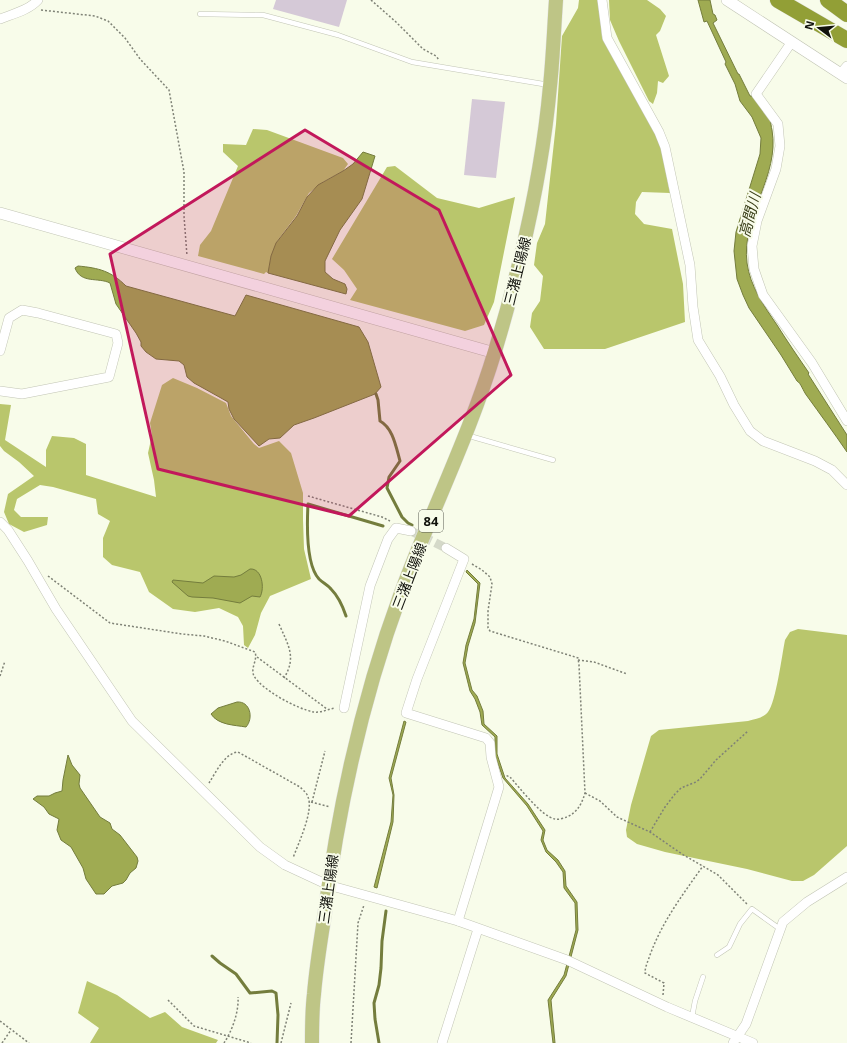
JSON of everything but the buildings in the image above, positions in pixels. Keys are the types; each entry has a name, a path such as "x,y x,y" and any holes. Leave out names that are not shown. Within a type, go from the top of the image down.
{"highway":[{"path":"778,0 847,40"},
{"path":"799,0 847,34"},
{"path":"828,0 847,14"}],"main road":[{"name":"三潴上陽線","path":"312,1043 314,994 328,885 350,764 365,706 384,644 402,592 466,435 495,353 515,283 531,214 541,153 550,85 556,0"}],"street":[{"path":"602,0 607,38 659,132 665,147 690,265 693,307 698,340 720,376 734,406 750,431 763,441 816,461 832,470 847,485"},
{"path":"727,0 791,43 845,72"},
{"path":"0,19 19,12 34,3"},
{"path":"791,43 756,94 778,124 780,146 776,169 757,221 752,246 754,269 763,295 812,363 847,422"},
{"path":"0,213 495,353"},
{"path":"0,351 9,318 22,310 116,334 118,343 109,377 22,394 0,391"},
{"path":"0,522 8,530 56,609 132,721 260,847 289,867 328,885 458,922 570,961 692,1017 735,1040 753,1043"},
{"path":"344,708 370,586 388,539 396,528 411,531"},
{"path":"446,548 464,559 417,679 406,713 486,738 490,743 491,757 499,787 458,922"},
{"path":"735,1040 746,1024 783,922 807,902 847,876"},
{"path":"442,1043 478,929"}],"lane":[{"path":"200,14 263,15 338,35 412,62 550,85"},
{"path":"466,435 553,460"},
{"path":"717,955 729,948 740,924 752,909 780,929"},
{"path":"692,1017 695,1001 703,977"}],"path":[{"path":"371,0 423,49 436,56 445,68"},
{"path":"34,3 38,10 95,16 108,21 125,38 140,59 169,90 184,172 184,216 187,266"},
{"path":"308,496 382,517 391,521 396,528"},
{"path":"464,559 482,570 490,577 492,584 488,612 488,628 490,631 575,656 580,665 585,793 582,802 571,815 564,818 554,819 531,801 506,774"},
{"path":"47,575 110,623 204,636 225,641 255,652 256,657 327,709 315,712 307,710 282,699 260,684 253,675 253,667 256,657"},
{"path":"279,624 289,646 291,660 289,670 284,678"},
{"path":"578,660 594,662 627,674"},
{"path":"0,676 5,661"},
{"path":"650,832 664,807 675,794 681,788 700,779 716,760 748,731"},
{"path":"289,867 309,812 325,751"},
{"path":"204,791 225,760 233,752 238,752 300,787 311,802 330,808"},
{"path":"585,793 600,801 617,817 650,832 718,875 752,909"},
{"path":"662,1004 665,986 664,983 647,974 645,970 654,944 670,913 703,866"},
{"path":"351,1043 358,923 367,895"},
{"path":"224,1043 229,1036 237,1010 238,997"},
{"path":"168,1000 194,1026 251,1043"},
{"path":"281,1043 291,1003"},
{"path":"0,1021 29,1043"},
{"path":"2,1043 11,1030"}],"highlighted area":[{"path":"305,130 439,210 511,375 349,516 158,469 110,254"}],"shaded area":[{"path":"579,0 599,0 602,37 660,142 670,193 642,192 636,202 635,214 644,224 672,229 683,284 685,322 605,349 544,349 530,327 532,313 540,301 543,276 534,265 537,243 545,224 556,124 562,36 578,8"},
{"path":"609,0 647,0 660,9 666,16 660,31 656,35 669,76 663,83 658,81 657,93 653,104 649,101 610,20"},
{"path":"253,129 267,130 343,158 348,164 343,171 323,182 309,193 296,216 278,240 272,255 268,273 266,272 264,274 198,256 200,245 211,231 238,166 223,152 223,144 246,145"},
{"path":"395,166 437,198 479,208 515,197 494,302 484,325 465,331 350,300 357,289 344,270 332,259 387,167"},
{"path":"173,378 226,403 231,416 259,448 279,441 291,453 303,493 304,549 311,579 270,596 261,613 255,635 248,648 244,645 243,626 238,617 219,608 195,612 173,609 149,592 140,572 112,565 103,557 103,538 110,521 98,514 96,499 53,487 40,485 17,499 14,510 21,517 48,517 47,525 24,532 9,524 4,512 8,494 34,476 0,446 0,404 11,405 5,440 46,467 46,450 52,436 74,438 86,444 86,475 156,497 148,453 152,435 150,423 162,385"},
{"path":"798,629 847,635 847,846 814,875 803,881 792,881 747,869 665,852 637,844 627,837 626,830 631,805 651,736 659,730 748,721 764,716 771,707 774,699 785,640 790,632"},
{"path":"87,981 117,995 150,1018 165,1012 182,1027 218,1040 216,1043 90,1043 99,1028 78,1013"}],"water":[{"name":"高間川","path":"698,0 710,0 713,14 717,20 713,23 738,74 750,96 754,96 767,113 771,122 773,147 771,164 754,212 747,246 747,263 751,280 763,303 809,373 808,374 847,435 847,452 797,381 749,308 737,279 734,251 736,232 760,154 761,138 752,117 740,101 735,84 725,64 726,62 707,21 704,22"},
{"path":"363,152 375,156 362,199 340,230 325,261 325,272 333,279 345,284 347,289 346,294 268,273 271,256 276,243 297,216 307,197 318,185 353,164"},
{"path":"78,266 104,271 115,277 126,286 235,316 246,295 359,327 368,342 381,387 375,394 294,425 280,438 269,439 259,446 234,419 229,409 228,402 194,383 187,377 184,365 179,361 156,359 146,352 141,346 141,342 136,333 116,304 110,283 81,276 75,268"},
{"path":"250,569 254,570 260,575 262,589 260,597 252,596 240,603 213,598 188,596 172,582 173,580 203,583 214,576 234,577 241,575"},
{"path":"467,570 480,583 475,623 468,646 465,663 472,690 477,696 483,711 484,724 497,736 497,754 505,778 528,804 545,830 543,840 547,850 558,860 565,871 566,886 577,902 578,930 566,976 551,1000 555,1043 553,1043 548,1000 564,975 576,930 575,903 564,888 563,872 546,852 541,840 543,831 527,806 503,778 495,755 495,737 482,725 480,712 470,691 463,663 466,645 474,619 478,584 466,572"},
{"path":"241,702 248,707 250,719 246,727 222,722 214,718 211,714 218,708"},
{"path":"404,721 406,722 391,778 394,795 393,822 377,888 374,887 391,822 393,795 389,778"},
{"path":"68,755 72,765 80,775 80,788 100,817 110,823 112,829 120,835 137,857 138,861 136,868 130,873 126,880 123,883 112,886 104,894 96,894 86,879 83,868 71,847 61,840 57,830 59,819 49,814 44,807 33,799 37,796 49,796 62,791"}],"waterway":[{"path":"376,394 380,421 391,433 400,461 389,477 387,488 402,517 412,525"},
{"path":"346,616 336,595 319,579 315,573 308,543 308,504 383,526"},
{"path":"379,1043 374,1003 379,985 386,911"},
{"path":"212,956 236,974 250,993 272,991 276,993 278,1015 277,1043"}],"tunnel":[{"path":"411,531 446,548"}]}
